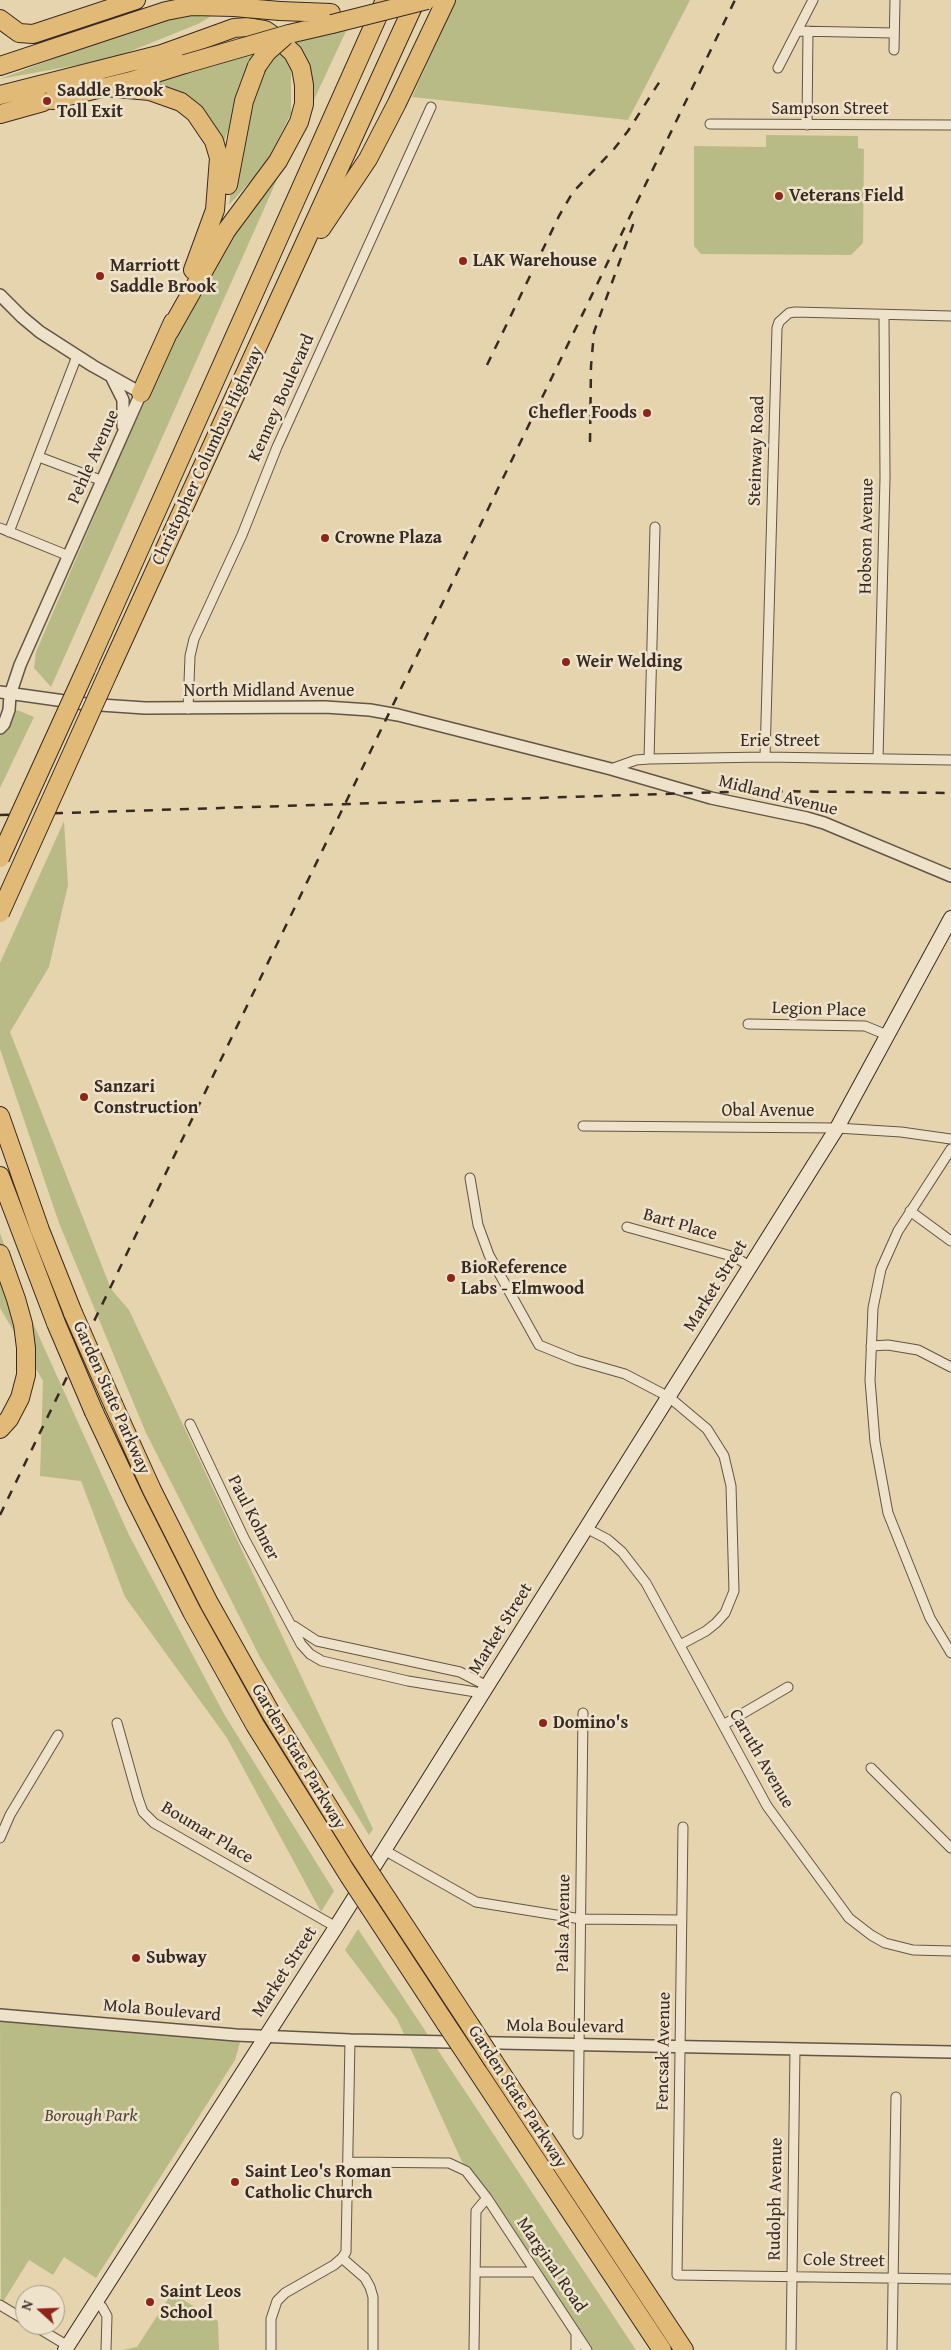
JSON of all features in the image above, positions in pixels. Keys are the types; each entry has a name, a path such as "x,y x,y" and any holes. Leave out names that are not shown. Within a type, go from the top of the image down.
{"highway":[{"path":"0,20 19,33 34,34 136,0"},
{"path":"33,55 56,39 160,0"},
{"path":"0,114 105,87 289,34 385,0"},
{"name":"Christopher Columbus Highway","path":"0,858 385,0"},
{"name":"Christopher Columbus Highway","path":"0,913 416,0"},
{"path":"0,66 166,11 192,6 276,5 331,18 427,0"},
{"path":"291,275 368,159 446,0"},
{"path":"125,64 276,5"},
{"path":"0,95 162,54 234,28 248,27 265,30 293,53 301,68 304,85 304,104 299,122 278,161 226,231 200,274 169,332 141,393"},
{"path":"200,274 219,222 244,101 257,66 267,52 289,34"},
{"path":"105,87 150,91 181,102 196,113 205,125 219,158 216,210 169,332"},
{"name":"Garden State Parkway","path":"0,1116 40,1230 73,1314 156,1498 209,1603 296,1756 380,1888 684,2350"},
{"name":"Garden State Parkway","path":"0,1176 56,1323 94,1412 192,1612 260,1733 349,1876 662,2350"},
{"path":"0,1254 23,1324 26,1374 20,1398 9,1419 0,1429"}],"main road":[{"name":"Market Street","path":"66,2348 336,1927 751,1267 837,1128 951,918"}],"street":[{"path":"778,68 813,0"},
{"path":"894,50 895,0"},
{"path":"798,31 894,33"},
{"path":"807,125 808,31"},
{"name":"Kenney Boulevard","path":"188,709 190,656 194,640 242,535 277,447 431,107"},
{"name":"Sampson Street","path":"710,124 951,125"},
{"path":"0,295 22,317 77,356 141,393"},
{"name":"Steinway Road","path":"765,757 777,328 783,317 795,312 951,316"},
{"name":"Hobson Avenue","path":"878,758 885,478 884,315"},
{"path":"69,556 4,530 39,456 77,356"},
{"path":"110,376 123,400 123,435"},
{"name":"Pehle Avenue","path":"0,728 4,724 9,710 5,694 20,665 141,393"},
{"path":"39,456 102,481"},
{"path":"649,759 656,527"},
{"name":"North Midland Avenue","path":"5,694 101,705 188,709 325,707 370,710 611,769 678,788"},
{"name":"Erie Street","path":"611,769 636,760 649,759 765,757 951,760"},
{"name":"Midland Avenue","path":"678,788 711,798 798,815 824,823 951,876"},
{"name":"Legion Place","path":"748,1024 865,1026 887,1035"},
{"name":"Obal Avenue","path":"583,1126 837,1128 901,1132 951,1139"},
{"path":"951,1149 910,1211 890,1246 881,1269 873,1308 871,1346 874,1435 888,1513 930,1618 951,1653"},
{"path":"470,1178 478,1225 488,1255 538,1345 576,1360 625,1374 669,1397 696,1417 716,1441 726,1463 731,1486 735,1580 732,1596 725,1613 716,1623 706,1631 680,1645"},
{"path":"910,1211 951,1241"},
{"name":"Bart Place","path":"627,1227 735,1258 751,1267"},
{"path":"871,1346 888,1345 918,1350 951,1367"},
{"name":"Paul Kohner","path":"190,1424 221,1492 301,1644 310,1654 322,1661 408,1681 485,1690"},
{"name":"Caruth Avenue","path":"586,1528 607,1539 635,1567 646,1583 767,1806 849,1918 870,1935 885,1943 913,1950 951,1952"},
{"name":"Paul Kohner","path":"292,1624 303,1634 317,1641 460,1672 485,1690"},
{"path":"723,1725 788,1687"},
{"name":"Palsa Avenue","path":"578,2134 583,1713"},
{"name":"Boumar Place","path":"116,1723 143,1812 154,1823 336,1927"},
{"path":"0,1838 10,1815 58,1735"},
{"path":"872,1768 951,1848"},
{"name":"Fencsak Avenue","path":"678,2275 683,1828"},
{"path":"384,1850 476,1902 581,1919 682,1920"},
{"name":"Mola Boulevard","path":"0,2015 266,2036 350,2040 951,2052"},
{"path":"271,2350 271,2320 277,2301 285,2293 334,2266 342,2258 347,2244 350,2040"},
{"name":"Rudolph Avenue","path":"790,2350 795,2049"},
{"path":"892,2350 896,2097"},
{"name":"Marginal Road","path":"348,2162 449,2163 466,2171 487,2198 588,2350"},
{"path":"474,2350 476,2211 487,2198"},
{"path":"342,2258 365,2278 370,2287 373,2297 373,2350"},
{"path":"474,2272 535,2272"},
{"name":"Cole Street","path":"678,2275 951,2279"},
{"path":"95,2302 102,2307 107,2316 106,2350"},
{"path":"0,2305 15,2314"},
{"path":"576,2332 576,2350"},
{"path":"47,2335 66,2348"}],"green space":[{"path":"456,0 690,0 628,120 412,97"},
{"path":"220,11 198,24 111,59 0,79 169,15"},
{"path":"347,29 306,117 286,42"},
{"path":"257,46 222,148 198,110 156,81"},
{"path":"277,48 291,67 291,113 266,164 229,205 233,170 254,77"},
{"name":"Veterans Field","path":"766,135 858,136 858,148 864,149 863,243 851,255 701,254 694,246 694,146 766,147"},
{"path":"284,164 51,687 34,668 36,652 118,461 188,307 230,229"},
{"path":"17,710 34,717 0,788 0,730"},
{"path":"64,821 68,885 49,967 10,1032 111,1289 129,1310 373,1829 369,1835 261,1659 146,1433 59,1223 0,1049 0,963"},
{"path":"0,1233 28,1312 129,1535 224,1714 334,1891 321,1912 227,1738 125,1597 81,1481 40,1476 43,1381 0,1308"},
{"path":"358,1929 636,2350 586,2350 463,2164 397,2019 345,1950"},
{"name":"Borough Park","path":"0,2016 242,2035 235,2060 96,2278 64,2257 53,2275 29,2260 1,2305"},
{"path":"172,2293 218,2321 219,2350 122,2350 137,2347"}],"railway":[{"path":"0,1515 735,0"},
{"path":"487,365 559,216 573,192 614,149 628,131 660,81"},
{"path":"590,442 591,366 594,332 634,222"},
{"path":"0,815 757,791 951,793"}],"place":[{"name":"Saddle Brook Toll Exit","path":"47,101"},
{"name":"Veterans Field","path":"779,196"},
{"name":"LAK Warehouse","path":"463,261"},
{"name":"Marriott Saddle Brook","path":"100,276"},
{"name":"Chefler Foods","path":"647,413"},
{"name":"Crowne Plaza","path":"325,538"},
{"name":"Weir Welding","path":"566,662"},
{"name":"Sanzari Construction","path":"84,1097"},
{"name":"BioReference Labs - Elmwood","path":"451,1278"},
{"name":"Domino's","path":"543,1723"},
{"name":"Subway","path":"136,1958"},
{"name":"Saint Leo's Roman Catholic Church","path":"235,2182"},
{"name":"Saint Leos School","path":"150,2302"}]}
